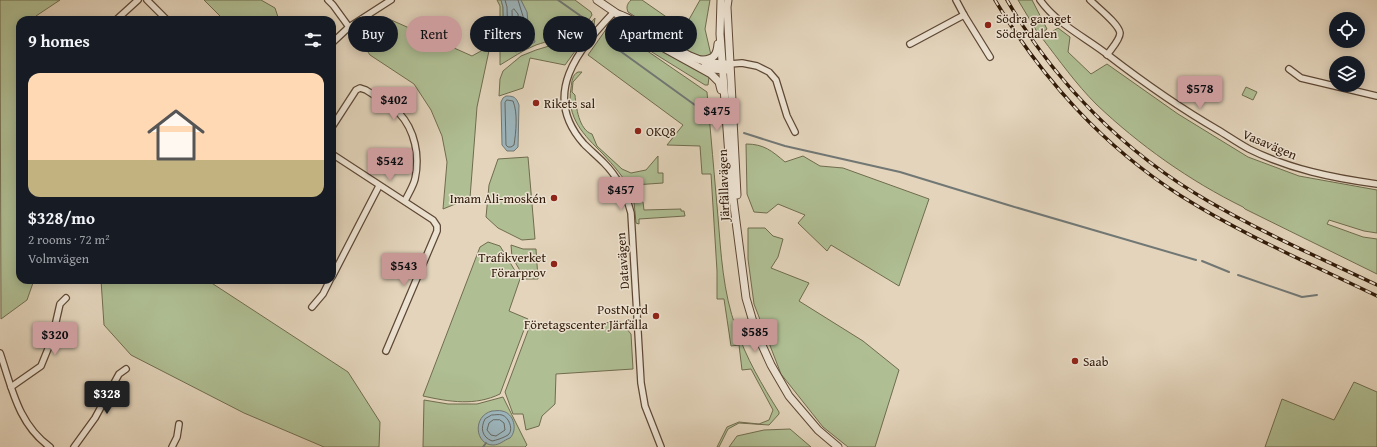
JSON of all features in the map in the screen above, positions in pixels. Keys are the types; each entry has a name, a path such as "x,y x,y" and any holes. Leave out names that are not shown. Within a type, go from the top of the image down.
{"street":[{"path":"120,16 138,0"},
{"path":"146,0 163,16"},
{"path":"328,0 348,26"},
{"path":"366,16 391,0"},
{"path":"597,0 615,12 628,25 644,36 682,58 697,62 712,69 747,65 764,68 776,80 787,116 795,132"},
{"name":"Järfällavägen","path":"721,0 720,34 726,67 736,183 737,227"},
{"name":"Järfällavägen","path":"728,0 724,102 731,184 746,298 756,332 771,365 789,396 818,430 838,447"},
{"path":"956,0 990,57"},
{"name":"Vasavägen","path":"1040,0 1062,23 1189,113 1249,149 1315,173 1377,184"},
{"path":"1090,0 1117,26 1120,33 1118,39 1107,55"},
{"name":"Datavägen","path":"615,12 590,40 572,66 565,85 564,104 566,117 570,126 584,144 606,164 619,182 631,213 641,383 645,406 661,447"},
{"path":"910,44 964,15"},
{"path":"336,39 348,28"},
{"path":"697,62 708,60 716,55 720,34"},
{"name":"Järfällavägen","path":"697,62 719,82 724,102"},
{"path":"1289,69 1301,78 1377,96"},
{"path":"336,121 356,90 360,88 366,90 398,113 414,137 416,145 417,167 415,180 405,201"},
{"path":"336,157 379,186 405,201 433,220 436,224 437,231 386,351"},
{"path":"336,269 379,186"},
{"path":"312,307 323,294 328,284"},
{"path":"11,386 41,366 52,339 60,304 66,298"},
{"path":"0,353 16,403 26,422 39,439 50,447"},
{"path":"74,447 95,418 120,374 126,369"},
{"path":"172,447 177,437 179,424"}],"green space":[{"path":"0,0 60,0 36,16 16,16 16,284 33,284 27,300 1,319"},
{"path":"204,0 261,0 275,8 278,16 220,16"},
{"path":"497,0 501,0 503,16 500,16 500,6"},
{"path":"521,0 575,0 591,12 591,16 543,16 543,43 536,45 535,16 526,16"},
{"path":"631,0 642,0 665,16 634,16 628,12 627,6"},
{"path":"700,0 710,0 705,29 711,55 706,57 695,55 690,52 697,52 697,16 691,16"},
{"path":"1018,0 1032,0 1047,29 1039,35"},
{"path":"398,23 406,27 406,52 462,52 472,56 479,52 489,52 477,107 470,198 443,209 447,162 442,136 431,110 414,84 370,55 368,52 398,52"},
{"path":"1058,28 1070,37 1068,52 1091,74 1107,64 1178,114 1248,157 1299,176 1377,190 1377,233 1364,231 1329,220 1327,224 1363,237 1377,239 1377,274 1223,197 1185,174 1147,148 1096,104 1042,38"},
{"path":"605,31 605,52 649,52 707,92 722,259 728,301 736,328 750,361 779,412 779,414 769,425 739,423 728,429 719,447 717,447 727,427 739,422 759,424 769,420 773,410 751,369 742,370 739,345 731,346 724,299 717,299 717,271 711,174 702,174 700,146 667,145 683,125 588,55 590,52 597,52 597,42"},
{"path":"543,48 543,52 574,52 565,65 530,58 523,88 499,96 500,79 503,71 521,56 535,52 536,50"},
{"path":"500,52 522,52 500,65"},
{"path":"652,52 663,52 697,69 709,77 708,85 705,85"},
{"path":"578,72 582,72 573,82 572,92 575,95 577,112 581,123 588,132 592,134 597,146 622,169 631,173 646,170 658,156 658,173 663,173 663,183 634,185 634,190 631,191 618,171 583,133 574,117 570,99 573,78"},
{"path":"1246,87 1257,92 1253,100 1242,95"},
{"path":"746,144 763,147 785,162 803,156 820,166 843,168 929,199 899,286 831,245 827,251 798,223 805,215 778,204 767,213 754,212 747,194"},
{"path":"528,157 535,239 522,240 498,228 486,217 489,185 498,159"},
{"path":"636,200 641,200 643,202 644,210 681,209 681,211 684,211 685,216 639,219 639,224 636,223 634,202"},
{"path":"748,228 765,228 773,236 783,239 778,257 771,268 809,283 799,301 863,341 899,370 875,447 848,447 823,427 781,374 754,304 748,259"},
{"path":"488,242 500,246 520,279 509,311 528,319 500,394 491,398 462,402 423,396 480,247"},
{"path":"511,245 523,249 536,249 538,279 525,279 512,257"},
{"path":"101,284 213,284 348,372 380,422 379,447 324,447 244,413 131,355 104,325"},
{"path":"621,322 631,334 633,369 556,374 555,404 542,416 539,426 526,430 523,414 513,414 505,392 529,328 548,325"},
{"path":"1354,382 1377,392 1377,447 1265,447 1282,399 1334,420"},
{"path":"503,397 527,445 525,447 423,447 424,400 448,404 477,404"},
{"path":"790,429 811,447 729,447 737,436 764,430"}],"water":[{"path":"501,0 521,0 527,16 503,16"},
{"path":"506,96 511,96 517,100 519,105 518,147 514,151 507,151 502,145 501,102"},
{"path":"492,411 506,412 514,422 514,431 510,438 493,445 487,444 482,440 478,430 481,418"}],"waterway":[{"path":"558,0 581,16"},
{"path":"622,52 706,113"},
{"path":"744,133 785,146 900,172 1196,260"},
{"path":"1202,261 1229,272"},
{"path":"1238,275 1302,297 1317,295"},
{"path":"483,447 486,443"}],"railway":[{"path":"995,0 1033,57 1076,109 1126,156 1153,177 1181,196 1228,224 1377,296"},
{"path":"1007,0 1047,60 1070,87 1094,114 1148,161 1178,182 1229,213 1292,245 1377,285"}],"place":[{"name":"Södra garaget Söderdalen","path":"988,25"},
{"name":"Rikets sal","path":"536,103"},
{"name":"OKQ8","path":"638,131"},
{"name":"Imam Ali-moskén","path":"554,198"},
{"name":"Trafikverket Förarprov","path":"554,264"},
{"name":"PostNord Företagscenter Järfälla","path":"656,316"},
{"name":"Saab","path":"1075,361"}]}
